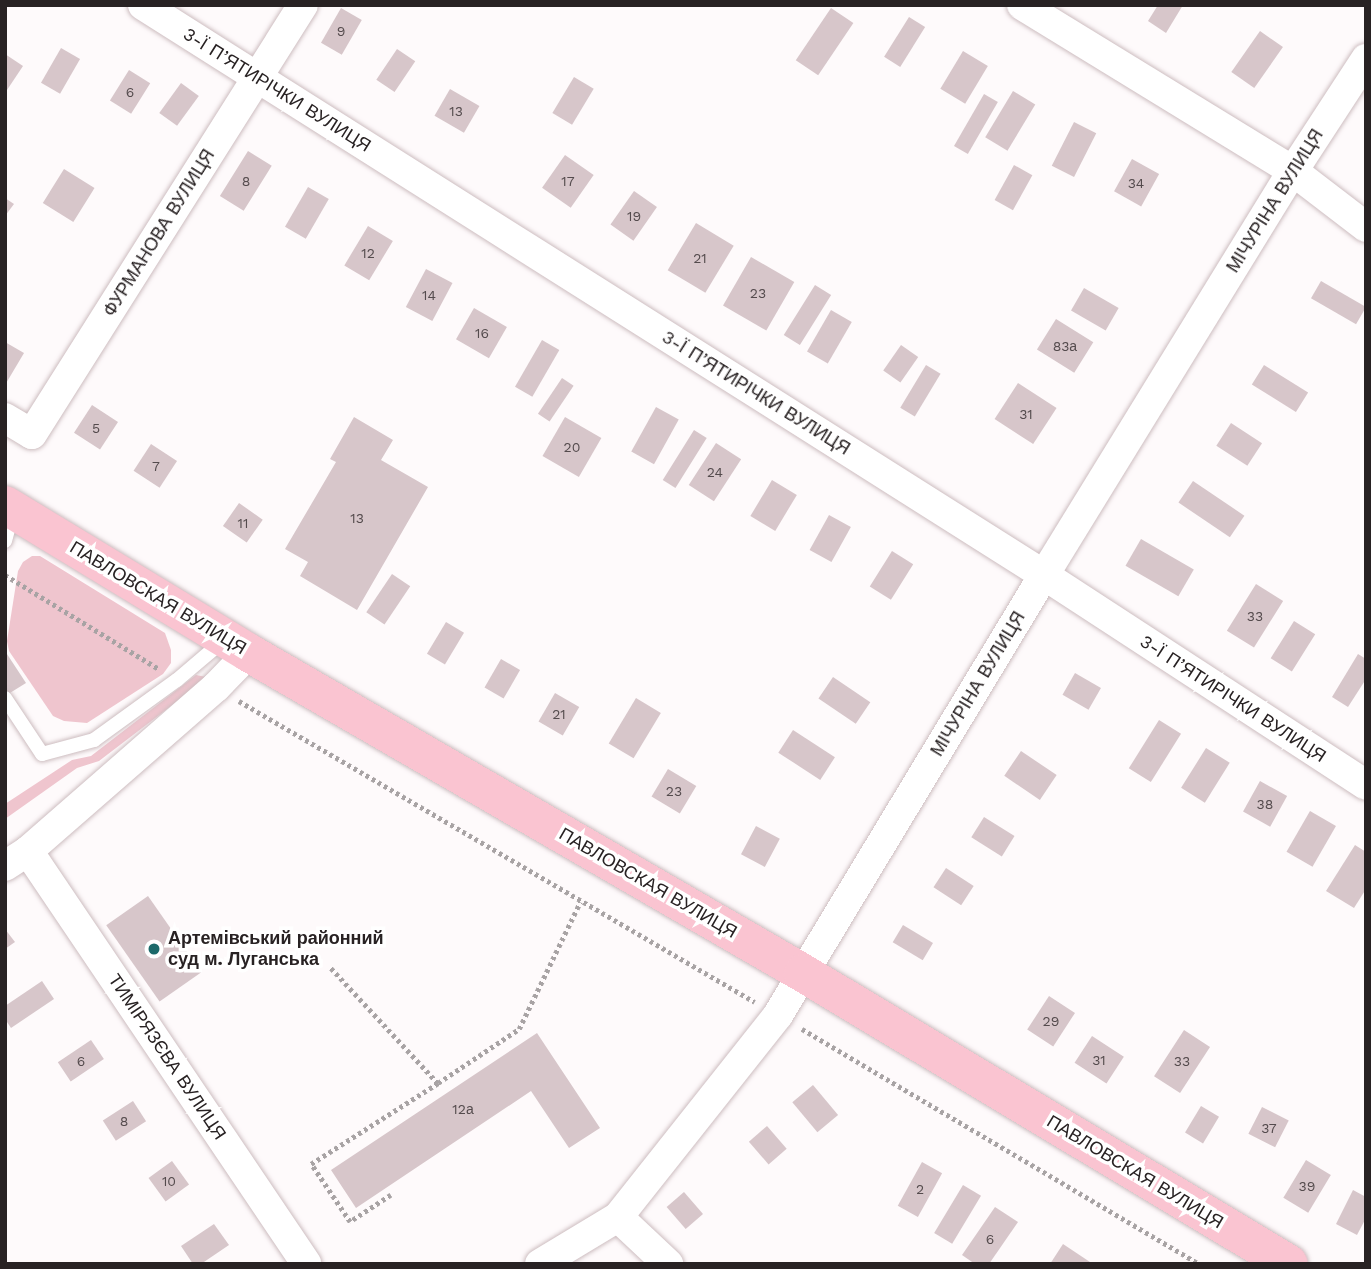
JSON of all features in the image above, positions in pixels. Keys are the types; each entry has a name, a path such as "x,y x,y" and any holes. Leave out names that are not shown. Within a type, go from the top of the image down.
{"main road":[{"name":"ПАВЛОВСКАЯ ВУЛИЦЯ","path":"7,518 237,646 803,972 1289,1264"}],"street":[{"name":"3-Ї П’ЯТИРІЧКИ ВУЛИЦЯ","path":"143,5 1044,575 1366,785"},
{"name":"ФУРМАНОВА ВУЛИЦЯ","path":"5,418 32,434 303,5"},
{"path":"1022,5 1293,171 1366,228"},
{"name":"МІЧУРІНА ВУЛИЦЯ","path":"540,1264 618,1217 778,1015 1044,575 1293,171 1366,59"},
{"path":"16,858 216,688 237,646"},
{"name":"ТИМІРЯЗЄВА ВУЛИЦЯ","path":"16,858 307,1264"},
{"path":"618,1217 668,1264"}],"lane":[{"path":"5,698 42,754 94,740 177,680 237,646"}],"path":[{"path":"5,575 177,680"},
{"path":"216,688 1199,1264"},
{"path":"391,1195 350,1222 311,1164 519,1029 581,902"},
{"path":"331,968 438,1083"}],"shaded area":[{"path":"32,556 40,556 165,633 171,650 171,663 163,674 87,723 64,721 53,716 9,651 7,641 18,571 23,562"},
{"path":"196,675 206,677 205,680 99,761 77,768 5,819 5,804 72,760 91,756"}],"building":[{"path":"1158,5 1183,5 1166,33 1148,21"},
{"path":"341,8 362,20 342,55 321,43"},
{"path":"831,8 853,23 818,75 796,60"},
{"path":"909,17 925,27 900,67 884,57"},
{"path":"1260,31 1283,47 1254,88 1231,72"},
{"path":"61,48 80,59 60,94 41,83"},
{"path":"397,49 415,61 395,92 376,80"},
{"path":"963,51 988,66 965,104 940,89"},
{"path":"5,54 23,66 5,93"},
{"path":"129,70 150,83 131,114 110,101"},
{"path":"574,77 594,89 572,125 552,113"},
{"path":"181,83 199,96 177,126 159,113"},
{"path":"450,89 479,106 464,133 434,116"},
{"path":"1013,91 1035,104 1007,151 985,137"},
{"path":"984,94 998,102 968,154 954,146"},
{"path":"1074,122 1096,133 1074,177 1052,166"},
{"path":"248,151 272,166 244,211 220,196"},
{"path":"565,155 594,175 571,208 542,188"},
{"path":"1132,159 1159,174 1141,206 1114,191"},
{"path":"1014,165 1032,175 1013,210 995,200"},
{"path":"64,169 95,188 73,222 43,203"},
{"path":"308,187 329,199 306,239 285,227"},
{"path":"634,191 657,207 633,241 610,225"},
{"path":"5,198 14,204 5,216"},
{"path":"696,223 734,246 705,293 668,270"},
{"path":"368,226 393,241 369,280 344,265"},
{"path":"751,257 794,282 766,330 723,305"},
{"path":"426,269 452,283 432,321 406,307"},
{"path":"1321,281 1366,307 1356,324 1311,298"},
{"path":"815,285 831,295 800,345 784,335"},
{"path":"1084,288 1119,308 1106,331 1071,311"},
{"path":"474,308 507,327 489,358 456,339"},
{"path":"831,310 852,322 828,364 807,352"},
{"path":"1056,319 1093,342 1074,373 1037,350"},
{"path":"542,340 559,350 532,397 515,387"},
{"path":"5,342 24,353 5,385"},
{"path":"901,345 918,357 900,382 883,370"},
{"path":"926,365 941,374 915,417 900,408"},
{"path":"1264,365 1308,393 1296,412 1252,385"},
{"path":"562,378 574,386 550,421 538,414"},
{"path":"1018,383 1057,408 1033,444 995,419"},
{"path":"92,405 118,422 100,450 74,433"},
{"path":"656,407 679,420 654,464 631,452"},
{"path":"354,417 393,440 381,460 428,487 357,610 300,576 308,562 285,549 336,462 330,459"},
{"path":"565,417 601,438 579,477 542,456"},
{"path":"1231,423 1262,443 1247,466 1216,446"},
{"path":"694,430 707,438 675,488 663,480"},
{"path":"716,443 741,459 714,501 689,485"},
{"path":"151,444 177,461 160,488 134,471"},
{"path":"772,480 797,495 775,531 750,516"},
{"path":"1193,481 1244,516 1230,537 1178,503"},
{"path":"239,503 263,520 247,543 223,526"},
{"path":"829,515 851,527 831,562 810,550"},
{"path":"1141,539 1194,570 1178,596 1126,566"},
{"path":"892,551 913,564 891,600 870,587"},
{"path":"392,574 410,586 385,624 366,612"},
{"path":"1256,584 1283,601 1254,648 1227,631"},
{"path":"1294,621 1315,634 1292,672 1271,658"},
{"path":"446,622 464,633 445,665 427,654"},
{"path":"7,654 26,683 5,696 5,655"},
{"path":"1358,654 1366,659 1366,679 1348,707 1332,697"},
{"path":"501,659 520,670 504,699 484,688"},
{"path":"1075,673 1101,688 1088,710 1062,695"},
{"path":"833,677 870,702 856,724 818,699"},
{"path":"555,693 579,707 563,736 538,722"},
{"path":"636,698 661,713 634,758 609,743"},
{"path":"1159,720 1181,734 1151,782 1129,768"},
{"path":"793,730 835,757 820,780 778,753"},
{"path":"1206,748 1230,763 1205,803 1181,788"},
{"path":"1021,751 1057,775 1040,800 1004,776"},
{"path":"668,769 696,786 680,813 652,796"},
{"path":"1260,781 1287,796 1270,827 1243,812"},
{"path":"1310,811 1336,826 1312,867 1286,852"},
{"path":"984,817 1015,836 1002,856 971,837"},
{"path":"756,826 780,839 765,867 741,854"},
{"path":"1355,845 1366,852 1366,889 1354,908 1326,891"},
{"path":"946,868 974,886 961,905 933,887"},
{"name":"Артемівський районний суд м. Луганська","path":"148,896 201,972 160,1001 106,925"},
{"path":"903,925 933,943 923,960 893,942"},
{"path":"5,929 15,942 5,949"},
{"path":"42,981 54,999 11,1028 5,1019 5,1006"},
{"path":"1049,996 1075,1013 1053,1046 1027,1030"},
{"path":"1184,1030 1210,1047 1180,1093 1154,1076"},
{"path":"537,1033 600,1128 569,1148 531,1091 356,1208 331,1170"},
{"path":"1092,1036 1124,1057 1106,1084 1075,1063"},
{"path":"91,1040 104,1059 71,1081 58,1062"},
{"path":"813,1085 838,1115 817,1132 792,1102"},
{"path":"133,1101 146,1121 116,1141 103,1121"},
{"path":"1201,1106 1219,1117 1203,1143 1185,1133"},
{"path":"1262,1107 1289,1121 1275,1147 1248,1134"},
{"path":"767,1126 787,1149 769,1164 749,1142"},
{"path":"1306,1160 1331,1175 1308,1213 1283,1198"},
{"path":"172,1161 189,1184 166,1202 149,1178"},
{"path":"922,1162 942,1173 918,1217 898,1206"},
{"path":"963,1185 981,1196 952,1244 934,1233"},
{"path":"1353,1190 1366,1197 1366,1218 1357,1235 1336,1224"},
{"path":"684,1192 703,1214 686,1229 667,1207"},
{"path":"995,1207 1018,1222 989,1264 975,1264 962,1255"},
{"path":"214,1224 229,1245 201,1264 193,1264 181,1246"},
{"path":"1063,1244 1093,1264 1050,1264"}],"place":[{"name":"Артемівський районний суд м. Луганська","path":"154,949"}]}
